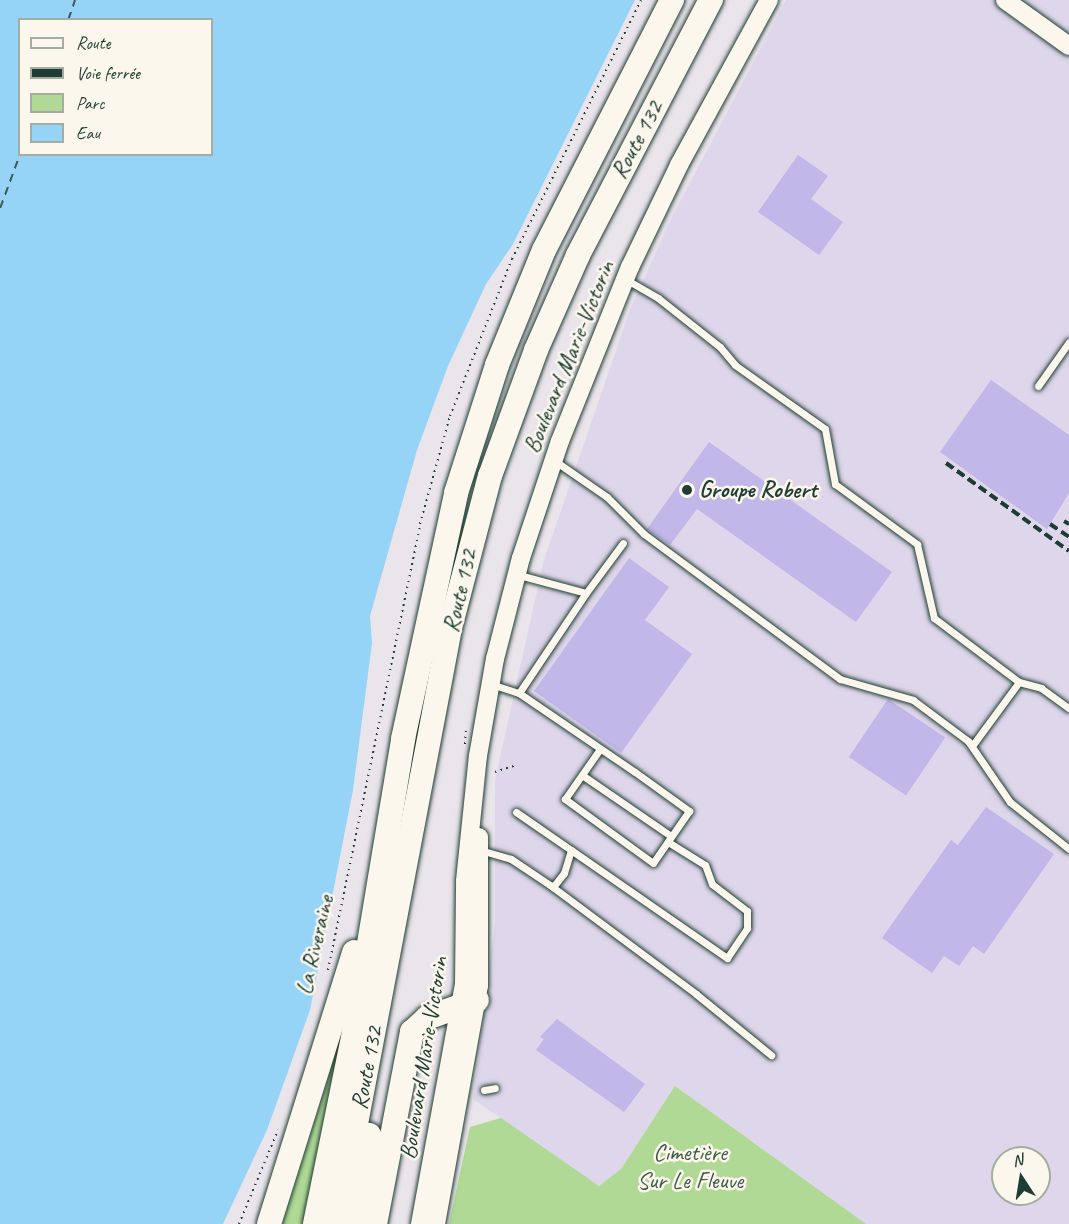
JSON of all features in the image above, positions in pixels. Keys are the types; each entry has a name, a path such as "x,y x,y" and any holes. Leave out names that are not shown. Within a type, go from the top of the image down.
{"highway":[{"name":"Route 132","path":"315,1224 354,1033 378,882 434,580 484,402 553,231 672,0"},
{"name":"Route 132","path":"337,1224 458,592 511,414 578,255 711,0"},
{"path":"357,1224 410,842"},
{"path":"269,1224 378,882"},
{"path":"375,1224 411,1038 423,1020 463,1003"}],"street":[{"name":"Boulevard Marie-Victorin","path":"436,1224 463,1003 478,756 490,684 517,574 553,460 625,279 679,165 769,0"},
{"path":"1005,0 1069,46"},
{"name":"Boulevard Marie-Victorin","path":"455,1079 463,1003"},
{"name":"Boulevard Marie-Victorin","path":"420,1224 451,1103"}],"lane":[{"path":"625,279 658,298 720,347 735,365 825,429 835,484 917,544 934,618 1019,682 1041,688 1069,708"},
{"path":"1038,386 1069,342"},
{"path":"553,460 607,497 644,534 840,679 913,700 972,746 1010,802 1069,849"},
{"path":"519,693 586,593 623,543"},
{"path":"517,574 586,593"},
{"path":"972,746 1019,682"},
{"path":"490,684 519,693 600,749 689,811 654,863 565,800 600,749"},
{"path":"516,812 727,958 749,922 747,911 712,884 705,865 582,774"},
{"path":"474,850 511,859 553,887 696,994 771,1055"},
{"path":"553,887 564,873 571,850"},
{"path":"484,1090 495,1088"}],"path":[{"name":"La Riveraine","path":"326,978 420,524"},
{"path":"495,772 516,765"},
{"path":"239,1224 281,1121"}],"shaded area":[{"path":"786,0 1069,0 1069,1224 866,1224 675,1086 621,1169 599,1186 473,1099 495,921 495,780 544,560 631,307 672,217"}],"green space":[{"path":"338,1047 303,1224 282,1224"},
{"name":"Cimetière Sur Le Fleuve","path":"675,1086 866,1224 449,1224 470,1127 501,1118 599,1186 621,1169"}],"water":[{"path":"0,0 635,0 513,244 486,284 448,366 417,450 370,616 372,643 353,790 310,1010 267,1130 223,1224 0,1224"}],"building":[{"path":"798,155 828,176 811,199 843,222 819,255 758,212"},
{"path":"991,380 1069,435 1069,493 1047,529 940,452"},
{"path":"709,442 892,572 856,622 697,509 670,545 647,529"},
{"path":"629,558 669,587 645,620 692,654 621,753 534,691"},
{"path":"888,699 945,738 906,796 849,757"},
{"path":"986,807 1054,854 984,954 973,946 959,966 944,956 932,973 882,938 951,840 958,845"},
{"path":"557,1019 645,1084 624,1112 536,1050 544,1039 540,1037"}],"ferry route":[{"path":"69,18 75,0"},
{"path":"0,208 19,156"}],"railway":[{"path":"946,463 1069,551"},
{"path":"1064,521 1069,524"},
{"path":"1050,524 1069,537"}],"place":[{"name":"Groupe Robert","path":"687,490"}]}
